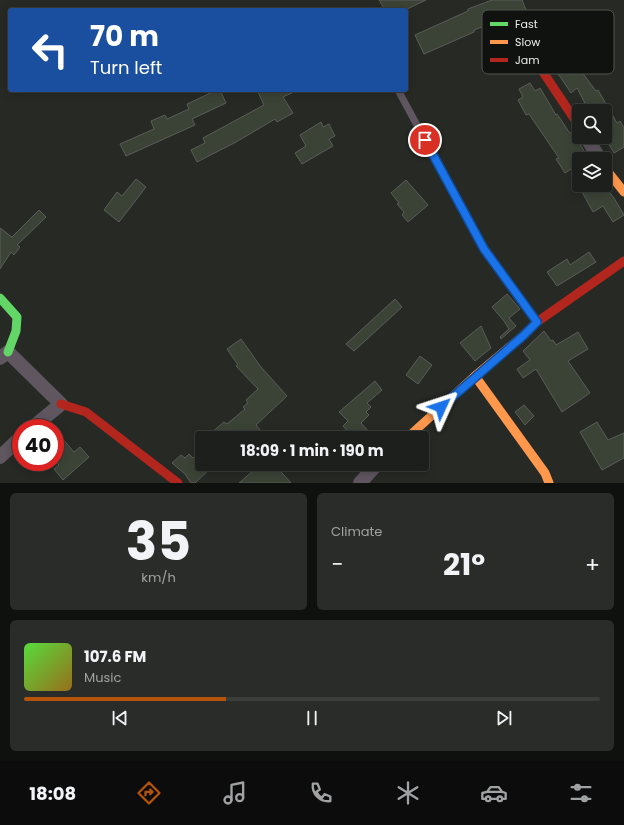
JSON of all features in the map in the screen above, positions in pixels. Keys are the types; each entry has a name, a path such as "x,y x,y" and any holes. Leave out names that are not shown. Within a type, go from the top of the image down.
{"street":[{"path":"544,74 572,115"},
{"path":"612,177 624,192"},
{"path":"415,431 537,322 624,261"},
{"path":"0,298 17,317 16,331 4,355 61,404 86,412 178,483"},
{"path":"475,376 545,472 550,483"},
{"path":"43,419 61,404"},
{"path":"0,457 12,446"},
{"path":"360,483 371,471"}],"lane":[{"path":"399,92 484,249 537,322"}],"building":[{"path":"379,0 426,0 408,9 384,8"},
{"path":"492,0 522,0 526,10 482,10 482,27 474,30 474,32 424,54 415,35 468,11 468,9"},
{"path":"558,74 583,74 596,91 598,90 606,104 585,104 577,88 571,93"},
{"path":"530,83 535,91 540,88 556,115 557,114 572,134 572,144 580,144 585,152 572,152 572,168 565,173 556,159 559,158 529,114 526,115 518,100 523,97 519,89"},
{"path":"213,92 221,92 226,103 192,119 195,125 126,156 120,144 154,129 151,121 165,115 167,119 189,109 187,104"},
{"path":"258,92 294,92 283,97 293,113 277,122 275,119 236,142 197,162 191,150 205,143 203,138 264,105"},
{"path":"612,114 617,123 620,121 624,128 624,147 614,153 609,144 612,144"},
{"path":"321,122 323,127 329,124 335,136 329,139 333,146 302,164 295,153 306,146 300,135"},
{"path":"136,179 146,187 119,222 104,210 117,192 122,196"},
{"path":"406,180 428,205 408,222 402,215 404,212 397,204 399,203 391,193"},
{"path":"582,192 609,192 624,215 613,222 603,206 593,212"},
{"path":"39,210 46,217 17,245 20,247 14,255 11,252 0,269 0,228 12,237"},
{"path":"589,252 596,262 557,286 547,272 567,259 570,265"},
{"path":"507,294 520,309 509,318 516,326 501,339 500,337 509,329 492,307"},
{"path":"395,299 402,307 354,351 346,344"},
{"path":"481,326 491,348 475,361 460,343"},
{"path":"544,331 556,345 578,332 588,349 568,361 590,393 562,412 536,369 523,378 517,369 530,360 523,351"},
{"path":"241,339 261,367 287,396 256,425 261,431 213,431 224,422 227,424 245,409 243,407 248,403 246,400 258,389 236,366 238,365 227,349"},
{"path":"420,356 432,365 418,384 406,375"},
{"path":"375,381 382,390 367,403 371,407 366,412 369,415 361,423 368,431 347,431 343,426 348,421 339,412"},
{"path":"524,405 534,416 525,425 515,412"},
{"path":"597,422 608,440 624,433 624,458 602,470 580,432"},
{"path":"64,440 74,452 80,447 89,457 63,480 56,471 64,471"},
{"path":"189,454 193,458 195,456 195,471 208,471 195,483 191,483 185,474 172,463 181,455 185,458"},
{"path":"253,471 280,471 291,483 239,483"}],"traffic: fast":[{"path":"0,298 17,317 16,331 8,352"}],"traffic: slow":[{"path":"612,177 624,192"},
{"path":"415,431 475,376 524,335"},
{"path":"475,376 545,473 549,483"}],"traffic: jam":[{"path":"544,74 572,115"},
{"path":"524,335 537,322 624,261"},
{"path":"61,404 86,412 178,483"}],"route":[{"path":"425,140 484,249 498,271 537,322 523,336 441,407"}]}
